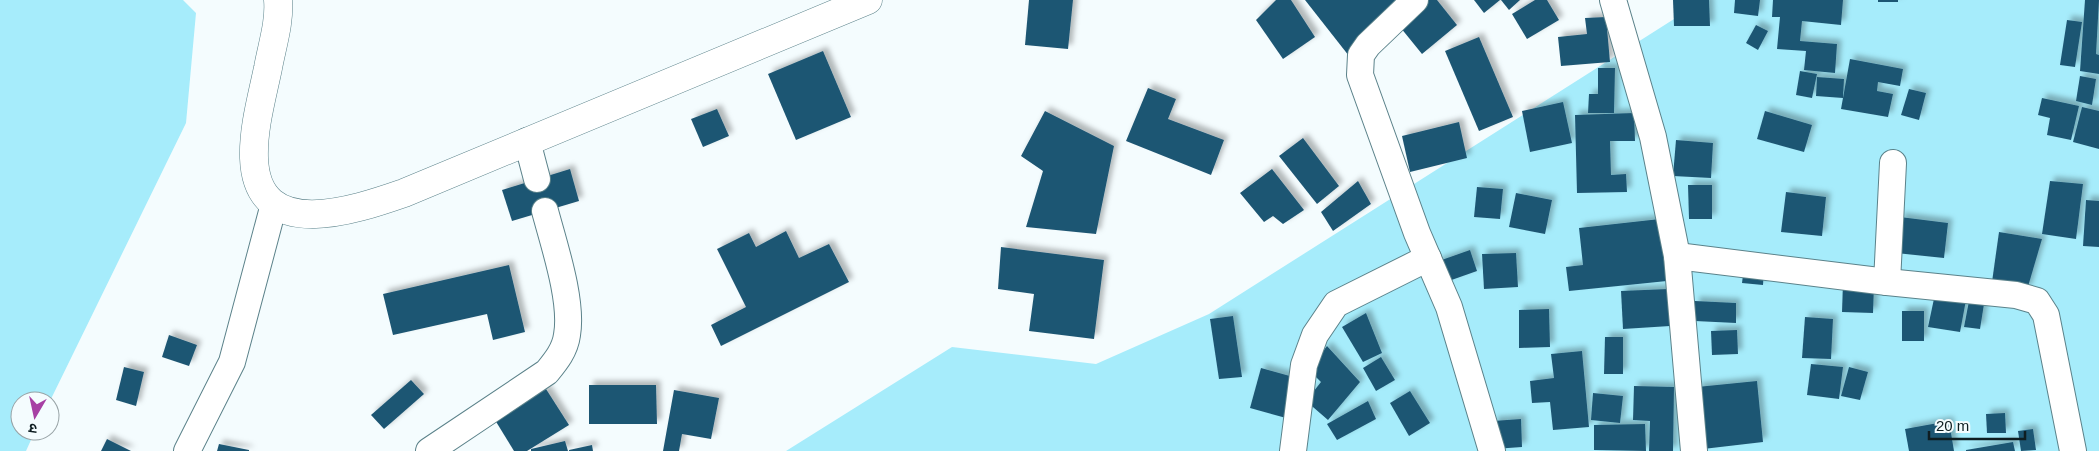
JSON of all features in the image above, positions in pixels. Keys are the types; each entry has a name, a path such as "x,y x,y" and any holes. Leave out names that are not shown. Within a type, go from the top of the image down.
{"main road":[{"path":"278,0 276,24 255,136 256,172 260,186 274,204 292,213 312,214 335,213 364,207 404,193 868,0"}],"street":[{"path":"1415,0 1368,45 1361,55 1360,75 1428,258 1449,307 1492,451"},
{"path":"1613,0 1653,137 1678,256 1694,451"},
{"path":"527,142 537,179"},
{"path":"1887,282 1893,163"},
{"path":"187,451 232,362 274,204"},
{"path":"429,451 547,372 559,357 567,336 566,296 545,211"},
{"path":"1678,256 1887,282 2016,295 2037,301 2046,316 2073,451"},
{"path":"1292,451 1304,365 1315,335 1336,304 1428,258"}],"shaded area":[{"path":"0,0 183,0 196,13 186,123 55,391 10,391 10,441 30,441 26,451 0,451"},
{"path":"1704,0 2099,0 2099,451 786,451 952,347 1096,364 1209,314"}],"building":[{"path":"1029,0 1073,0 1068,49 1025,45"},
{"path":"1276,0 1291,0 1315,37 1283,59 1256,20"},
{"path":"1305,0 1405,0 1349,56"},
{"path":"1424,0 1437,0 1457,25 1422,54 1396,22"},
{"path":"1474,0 1500,0 1484,13"},
{"path":"1501,0 1520,0 1509,10"},
{"path":"1535,0 1547,0 1559,20 1527,39 1512,14"},
{"path":"1673,0 1709,0 1710,26 1674,26"},
{"path":"1735,0 1760,0 1758,16 1734,13"},
{"path":"1773,0 1843,0 1841,25 1802,21 1800,41 1837,44 1835,73 1804,70 1806,51 1777,49 1780,17 1772,17"},
{"path":"1878,0 1898,0 1898,2 1878,2"},
{"path":"2085,0 2099,0 2096,54 2099,55 2099,74 2080,71"},
{"path":"1606,17 1610,62 1561,66 1558,37 1587,34 1585,18"},
{"path":"2067,20 2082,22 2075,67 2060,65"},
{"path":"1756,25 1768,31 1758,50 1746,43"},
{"path":"1479,37 1513,117 1479,131 1445,51"},
{"path":"823,51 851,117 796,140 768,74"},
{"path":"1850,59 1903,69 1900,86 1878,82 1877,91 1893,94 1888,117 1841,109"},
{"path":"1598,68 1615,68 1614,113 1588,113 1589,94 1598,94"},
{"path":"1800,71 1817,74 1812,98 1796,95"},
{"path":"2080,76 2096,79 2092,105 2076,101"},
{"path":"1817,77 1844,79 1843,98 1816,96"},
{"path":"1148,88 1176,99 1168,119 1224,140 1211,175 1126,141"},
{"path":"1909,89 1926,93 1919,120 1901,115"},
{"path":"2042,98 2079,106 2071,140 2047,135 2050,118 2038,115"},
{"path":"1563,102 1572,143 1530,152 1522,111"},
{"path":"2082,107 2099,111 2099,149 2073,142"},
{"path":"717,109 729,136 703,147 691,119"},
{"path":"1045,111 1114,146 1096,234 1026,227 1043,171 1021,156"},
{"path":"1765,111 1812,125 1804,152 1757,139"},
{"path":"1634,113 1635,141 1610,141 1611,175 1626,174 1627,192 1577,193 1575,115"},
{"path":"1459,122 1467,158 1410,172 1402,136"},
{"path":"1303,138 1339,186 1317,204 1279,156"},
{"path":"1676,140 1713,143 1711,178 1673,176"},
{"path":"570,169 579,201 512,221 502,190"},
{"path":"1272,169 1304,210 1283,224 1273,216 1264,222 1240,193"},
{"path":"1358,181 1371,204 1333,231 1321,212"},
{"path":"2050,181 2083,184 2076,239 2042,234"},
{"path":"1688,185 1712,185 1712,219 1689,219"},
{"path":"1477,187 1503,189 1500,219 1474,217"},
{"path":"1786,192 1826,197 1822,236 1781,232"},
{"path":"1516,193 1552,200 1545,234 1509,227"},
{"path":"2086,200 2099,201 2099,247 2083,246"},
{"path":"1900,217 1948,223 1944,258 1896,253"},
{"path":"1660,219 1667,281 1569,291 1566,267 1583,265 1579,228"},
{"path":"786,231 799,258 829,244 849,282 721,346 711,325 746,307 717,249 749,233 756,247"},
{"path":"1999,232 2042,239 2027,290 1992,282"},
{"path":"1001,247 1104,260 1094,339 1029,331 1034,294 998,289"},
{"path":"1470,250 1477,271 1443,283 1436,262"},
{"path":"1516,253 1518,287 1484,289 1482,254"},
{"path":"509,265 525,332 493,340 487,314 393,335 383,294"},
{"path":"1744,267 1764,269 1763,285 1742,283"},
{"path":"1843,283 1874,285 1873,313 1842,312"},
{"path":"1668,289 1670,326 1623,329 1621,291"},
{"path":"1935,294 1966,300 1960,332 1928,327"},
{"path":"1695,301 1736,303 1736,323 1695,321"},
{"path":"1969,301 1984,304 1980,329 1964,327"},
{"path":"1549,309 1550,347 1519,348 1519,310"},
{"path":"1902,311 1924,311 1924,341 1902,341"},
{"path":"1366,313 1382,353 1363,362 1342,327"},
{"path":"1233,316 1242,377 1219,379 1210,319"},
{"path":"1805,317 1833,319 1831,359 1802,358"},
{"path":"1737,330 1738,354 1712,355 1711,331"},
{"path":"169,335 197,345 189,366 162,357"},
{"path":"1605,337 1623,337 1623,374 1604,374"},
{"path":"1327,346 1360,382 1328,420 1306,401 1321,382 1309,370"},
{"path":"1582,351 1589,427 1553,430 1550,402 1532,403 1530,381 1554,378 1551,354"},
{"path":"1381,357 1395,380 1376,391 1363,368"},
{"path":"1811,364 1843,367 1839,399 1807,395"},
{"path":"124,367 144,372 136,406 116,400"},
{"path":"1849,367 1868,372 1860,400 1841,396"},
{"path":"1261,368 1297,378 1286,418 1250,408"},
{"path":"411,380 424,394 384,429 371,415"},
{"path":"1757,381 1763,442 1703,449 1697,387"},
{"path":"589,385 656,385 657,424 589,424"},
{"path":"1634,386 1674,387 1673,451 1649,451 1650,421 1633,420"},
{"path":"546,389 569,425 527,451 514,451 495,420"},
{"path":"674,390 719,398 711,439 682,434 679,451 663,451"},
{"path":"1410,391 1430,423 1409,436 1390,403"},
{"path":"1593,393 1623,396 1620,423 1591,420"},
{"path":"1368,401 1376,419 1337,440 1327,424"},
{"path":"2005,413 2006,433 1987,433 1986,414"},
{"path":"1521,419 1522,447 1494,449 1493,421"},
{"path":"1949,421 1954,451 1909,451 1905,429"},
{"path":"1645,424 1646,451 1594,450 1594,425"},
{"path":"2033,429 2036,450 2021,451 2018,431"},
{"path":"107,439 131,451 101,451"},
{"path":"565,441 568,451 531,451 531,449"},
{"path":"2013,442 2015,451 1966,451 1966,450"},
{"path":"219,444 249,450 249,451 217,451"},
{"path":"592,445 593,451 569,451 569,450"}]}
